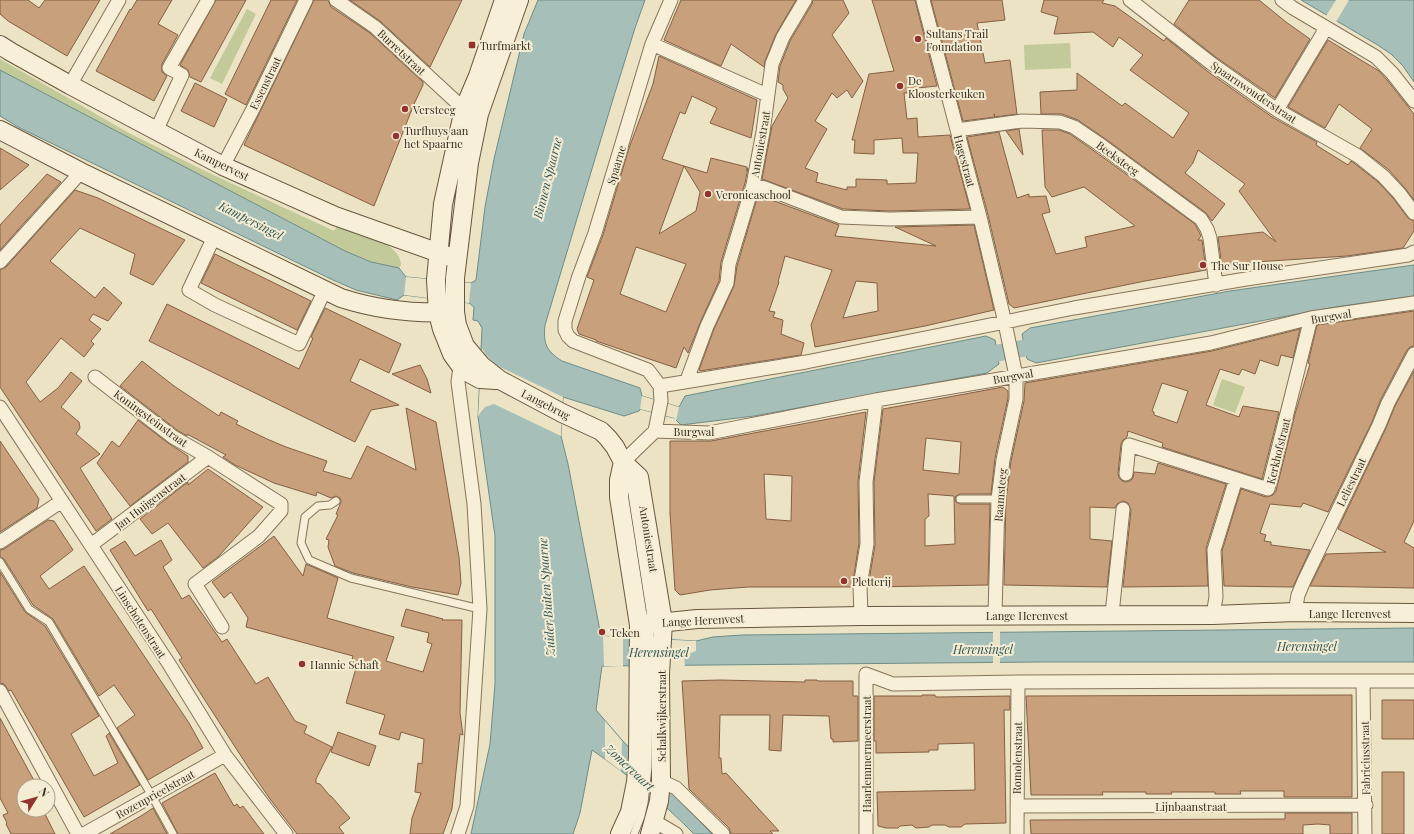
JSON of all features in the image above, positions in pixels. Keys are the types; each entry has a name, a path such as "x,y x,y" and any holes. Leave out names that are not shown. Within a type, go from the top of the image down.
{"street":[{"path":"70,85 119,0"},
{"path":"156,131 182,75 169,68 208,0"},
{"name":"Essenstraat","path":"223,166 253,110 306,0"},
{"name":"Burretstraat","path":"336,0 375,27 464,108"},
{"path":"504,0 478,76 464,108 443,204 436,280 446,306 457,325 465,346 480,372 470,373 460,365 452,354 442,329 446,306 455,282 456,259 469,163 479,114 519,0"},
{"name":"Spaarne","path":"660,386 648,370 573,341 565,330 565,321 579,276 595,233 652,44 671,0"},
{"name":"Antoniestraat","path":"687,380 707,326 727,283 729,264 753,185 763,132 772,64 783,37 805,0"},
{"name":"Hagestraat","path":"923,0 980,217 1011,349"},
{"name":"Spaarnwouderstraat","path":"1130,0 1212,64 1277,110 1358,156 1383,176 1399,193 1414,213"},
{"path":"1282,0 1376,58 1392,73 1414,101"},
{"path":"1277,110 1326,28"},
{"name":"Kampervest","path":"0,44 11,52 70,85 223,166 335,216 456,259"},
{"path":"652,44 767,95"},
{"name":"Beeksteeg","path":"957,130 1022,122 1060,122 1074,127 1201,219 1208,229 1216,285"},
{"path":"0,130 81,172 341,298 404,312 446,306"},
{"path":"0,262 81,172"},
{"path":"753,185 765,188 841,217 890,219 980,217"},
{"path":"214,237 189,290 215,305 299,344 325,290"},
{"path":"623,462 655,431 660,408 660,386 687,380 806,362 1006,323 1074,308 1408,255 1414,252"},
{"name":"Burgwal","path":"655,431 709,433 876,400 1211,343 1312,318 1414,303"},
{"name":"Kerkhofstraat","path":"1126,474 1129,445 1268,489 1312,318"},
{"path":"458,834 467,806 480,609 477,530 458,382 460,365 465,346"},
{"name":"Raamsteeg","path":"995,615 998,499 1003,460 1016,399 1016,376 1011,349"},
{"name":"Leliestraat","path":"1295,612 1298,595 1304,580 1379,425 1388,403 1414,354"},
{"name":"Langebrug","path":"480,372 500,380 562,413 591,426"},
{"name":"Koningsteinstraat","path":"95,378 173,437 208,457 281,504 281,511 259,536 195,584 222,627"},
{"path":"861,616 860,586 867,544 866,482 876,400"},
{"name":"Linschotenstraat","path":"0,407 169,664 225,755 286,834"},
{"name":"Antoniestraat","path":"591,426 608,438 623,462 638,477 650,631"},
{"name":"Jan Huijgenstraat","path":"91,545 208,457"},
{"name":"Antoniestraat","path":"623,462 619,480 619,497 650,631"},
{"path":"1213,615 1216,597 1214,550 1236,479"},
{"path":"0,542 62,501"},
{"path":"1112,614 1123,509"},
{"name":"Lange Herenvest","path":"650,631 697,619 1112,614 1213,615 1295,612 1414,613"},
{"name":"Schalkwijkerstraat","path":"650,631 643,762 652,827"},
{"name":"Schalkwijkerstraat","path":"620,834 630,812 647,791 662,781 649,666"},
{"name":"Haarlemmermeerstraat","path":"866,834 866,674 893,684 1018,682"},
{"path":"1018,682 1285,680 1363,682 1414,681"},
{"name":"Romolenstraat","path":"1017,834 1018,682"},
{"name":"Fabriciusstraat","path":"1363,682 1366,834"},
{"path":"0,691 78,834"},
{"name":"Rozenprieelstraat","path":"84,834 225,755"},
{"path":"662,781 676,788 723,834"},
{"name":"Lijnbaanstraat","path":"1017,806 1366,805"},
{"path":"652,827 676,834"}],"lane":[{"path":"960,499 998,499"},
{"path":"336,501 330,505 318,506 305,517 301,543 309,560 350,578 480,609"},
{"path":"0,562 29,609 49,622 173,834"},
{"name":"Schalkwijkerstraat","path":"634,834 641,816 647,791"}],"green space":[{"path":"247,9 256,14 222,84 210,78"},
{"path":"1070,43 1071,68 1025,70 1024,45"},
{"path":"0,59 129,133 207,172 334,231 337,226 376,239 393,250 399,257 401,265 399,268 371,262 345,251 0,70"},
{"path":"1222,379 1245,387 1235,413 1213,405"}],"water":[{"path":"538,0 645,0 613,99 545,325 545,342 552,354 562,361 640,388 642,396 679,407 685,396 986,336 995,340 999,364 987,373 754,416 681,425 674,418 640,409 639,411 624,416 563,397 561,436 568,464 601,636 696,641 713,637 742,635 1414,628 1414,662 1040,662 602,666 596,710 622,740 712,834 694,834 645,789 592,750 580,813 573,834 471,834 490,744 495,684 495,536 478,417 482,328 478,321 473,320 474,307 469,303 404,295 397,300 356,290 20,128 0,116 0,70 345,251 371,262 399,268 406,277 471,283 476,280 485,207 494,159 524,34"},
{"path":"1301,0 1414,0 1414,82 1403,66 1391,54"},
{"path":"1414,265 1414,296 1335,307 1036,363 1027,359 1022,334 1030,328 1230,291"}],"pier":[{"path":"1336,0 1349,0 1336,22 1326,16"},
{"path":"406,277 471,283 469,303 404,295"},
{"path":"482,348 486,355 498,366 563,397 561,436 494,404 485,407 478,417"},
{"path":"642,396 679,407 676,421 674,418 640,409"},
{"path":"1000,630 1000,665 993,665 993,631"},
{"path":"603,636 623,637 623,667 604,666"},
{"path":"629,638 696,641 696,651 684,656 685,666 629,667"},
{"path":"605,721 622,741 621,771 605,759"}],"building":[{"path":"0,0 28,0 39,8 45,0 100,0 67,56 8,21 0,14"},
{"path":"137,0 172,0 158,24 178,35 162,64 162,72 167,76 154,101 96,71 130,9 131,10"},
{"path":"216,0 246,0 201,82 190,77 188,70 180,65"},
{"path":"271,0 297,0 246,105 225,94"},
{"path":"314,0 328,0 331,7 370,33 423,82 374,206 244,145"},
{"path":"350,0 462,0 430,67 380,21"},
{"path":"681,0 796,0 776,34 764,67 731,44 721,66 664,40"},
{"path":"813,0 843,0 849,13 832,35 863,81 852,98 847,90 837,98 832,93 815,121 827,129 805,168 818,173 816,182 847,190 847,187 856,187 856,179 887,180 887,184 916,183 918,153 903,153 902,138 874,140 874,154 854,153 855,140 852,140 869,74 894,71 872,0 915,0 937,86 907,89 907,93 904,93 907,119 917,118 918,137 950,135 970,209 890,211 843,209 762,179 772,126 788,98 783,89 783,85 778,82 780,66 790,41"},
{"path":"931,0 1002,0 1005,20 977,23 985,63 1010,60 1017,114 963,121"},
{"path":"1044,0 1104,0 1102,3 1115,6 1164,41 1166,38 1207,71 1272,117 1317,142 1316,145 1348,165 1351,161 1354,163 1378,182 1393,198 1408,218 1414,221 1414,231 1403,248 1347,256 1240,263 1222,267 1218,237 1263,232 1276,242 1239,191 1245,184 1198,150 1193,163 1185,173 1225,204 1212,221 1206,213 1078,120 1062,114 1041,114 1040,92 1077,90 1077,73 1122,106 1125,103 1173,138 1189,113 1130,70 1143,55 1119,37 1113,47 1093,32 1054,34 1058,17 1041,12"},
{"path":"1189,0 1259,0 1310,39 1275,98 1217,58 1174,24"},
{"path":"1328,40 1379,71 1414,114 1414,200 1389,170 1360,148 1372,129 1339,104 1325,128 1288,107"},
{"path":"659,56 757,100 751,138 710,123 717,108 692,96 685,114 680,112 662,159 707,173 711,158 747,167 747,171 748,168 745,183 721,262 719,281 688,353 684,347 676,368 596,341 579,334 577,329 594,280 587,277 603,235 629,148 653,84","holes":["684,166 700,192 696,211 659,234","636,247 686,264 666,312 620,294"]},
{"path":"195,83 227,99 214,127 181,111"},
{"path":"1019,129 1023,155 1006,131"},
{"path":"1042,130 1059,130 1070,134 1195,224 1201,236 1198,240 1202,240 1206,270 1014,308 1009,304 988,215 967,137 999,132 1017,198 1029,194 1029,197 1046,196 1050,212 1042,214 1056,254 1087,247 1085,237 1135,226 1084,187 1052,197 1045,187"},
{"path":"0,148 29,165 0,190"},
{"path":"47,174 61,182 0,250 0,225"},
{"path":"75,190 98,198 185,240 153,285 130,274 135,254 80,228 50,261 95,298 104,287 122,303 108,321 93,314 89,320 101,329 91,341 94,344 84,357 61,338 26,382 40,402 58,388 71,372 82,381 61,407 79,422 80,428 76,434 100,454 80,468 112,519 96,531 0,387 0,270 6,267"},
{"path":"758,195 839,225 835,236 936,246 895,227 974,225 994,310 925,326 815,347 811,325 832,270 785,256 779,282 769,311 775,312 773,317 783,320 781,334 804,343 801,355 700,371 699,370 714,329 734,286 737,266","holes":["856,281 877,283 878,311 843,318"]},
{"path":"215,254 311,301 297,330 201,283"},
{"path":"167,304 299,369 313,338 311,337 325,308 401,344 389,373 360,359 350,381 399,405 371,410 355,442 149,341"},
{"path":"1414,311 1414,346 1407,350 1381,399 1372,422 1328,512 1303,503 1301,507 1270,504 1260,533 1266,535 1264,541 1271,542 1271,545 1310,550 1293,587 1224,586 1222,551 1241,489 1266,497 1273,495 1276,491 1295,414 1310,364 1308,363 1317,325"},
{"path":"1300,329 1293,358 1281,355 1278,366 1260,360 1255,374 1242,369 1239,375 1220,369 1206,405 1239,417 1243,406 1279,412 1262,479 1162,447 1163,443 1128,431 1127,437 1121,444 1118,473 1119,478 1122,481 1130,481 1133,478 1134,472 1155,474 1158,463 1226,484 1206,548 1208,586 1123,587 1131,510 1128,503 1123,501 1117,504 1115,508 1090,507 1090,539 1112,541 1107,587 1004,585 1006,500 1011,461 1024,401 1025,383 1212,351","holes":["1162,383 1188,391 1177,423 1154,415 1154,412 1152,411"]},
{"path":"142,361 174,386 219,416 221,412 238,421 236,424 267,439 327,461 323,471 351,479 367,446 416,470 406,408 436,422 459,557 461,583 458,595 412,587 353,573 335,566 328,547 329,540 326,539 338,515 336,514 341,502 340,498 336,496 331,498 317,492 316,496 274,483 235,465 223,457 226,455 177,430 120,386"},
{"path":"420,365 427,379 431,393 392,374"},
{"path":"1414,371 1414,521 1404,542 1414,548 1414,588 1310,586 1326,554 1386,552 1338,529 1395,406"},
{"path":"1003,387 1008,391 1008,398 995,458 991,494 960,494 956,496 955,499 956,502 960,504 990,504 988,585 868,587 875,545 874,482 883,409","holes":["926,438 961,442 959,474 923,470","928,494 954,496 955,544 925,546 925,519 929,516"]},
{"path":"866,412 858,481 859,543 852,587 748,587 710,590 680,595 675,590 670,513 670,441 711,441","holes":["764,474 792,476 791,521 766,519"]},
{"path":"138,420 188,456 188,462 130,506 97,463 112,441 119,447"},
{"path":"0,441 39,499 37,508 0,532"},
{"path":"208,469 263,507 218,557 203,568 168,523 152,534 140,519 188,482 188,485"},
{"path":"48,520 54,521 73,550 40,576 49,589 84,566 189,723 203,748 148,780 117,728 135,715 114,685 99,696 53,619 33,605 4,559 0,557 0,550 4,549"},
{"path":"274,536 303,576 306,564 338,578 327,618 394,637 386,661 423,672 432,644 427,642 429,633 401,626 406,609 443,619 442,620 462,620 460,713 463,735 460,734 452,809 443,834 410,834 412,818 421,793 415,792 418,763 422,764 424,739 401,732 399,740 379,734 385,715 346,703 356,668 350,666 353,656 246,627 248,618 231,592 224,598 212,582"},
{"path":"161,540 172,560 163,567 182,599 189,595 222,642 227,639 256,684 268,677 295,721 307,726 304,733 332,747 316,779 316,783 320,784 350,818 339,827 344,834 297,834 250,770 179,660 182,658 151,609 148,611 110,550 125,541 135,556"},
{"path":"0,572 25,612 45,626 99,716 71,734 94,776 118,763 106,736 109,733 140,785 84,817 11,690 9,691 4,684 0,683"},
{"path":"720,680 805,682 805,680 853,681 853,696 858,696 858,741 833,742 833,739 831,739 829,716 783,715 781,751 769,750 770,715 720,715 719,758 721,758 722,774 726,773 779,831 770,831 773,834 731,834 729,828 689,789 682,681"},
{"path":"935,695 937,697 1010,696 1010,710 1004,710 1006,823 965,824 961,827 932,825 929,827 916,828 912,825 900,826 898,828 886,828 878,826 877,792 975,790 974,743 938,744 938,750 929,750 929,752 876,753 876,741 874,741 874,696"},
{"path":"1352,695 1352,797 1284,797 1284,791 1240,791 1241,794 1215,794 1215,792 1171,792 1172,794 1146,794 1146,792 1102,792 1103,795 1031,795 1026,696"},
{"path":"1382,700 1414,700 1414,739 1382,739"},
{"path":"0,718 33,778 16,778 16,818 47,818 55,834 11,834 3,815 8,813 0,798"},
{"path":"338,732 376,746 369,766 331,752"},
{"path":"1382,772 1404,772 1404,834 1382,834"},
{"path":"215,773 234,806 237,804 240,808 243,806 264,834 178,834 162,803"},
{"path":"153,808 167,834 110,834 141,816"},
{"path":"1285,813 1352,813 1352,834 1330,834 1330,825 1318,824 1303,825 1303,834 1031,834 1030,820 1285,819"}],"waterway":[{"path":"975,357 1048,344"}],"place":[{"name":"Sultans Trail Foundation","path":"918,39"},
{"name":"Turfmarkt","path":"472,45"},
{"name":"De Kloosterkeuken","path":"900,86"},
{"name":"Versteeg","path":"405,109"},
{"name":"Turfhuys aan het Spaarne","path":"396,136"},
{"name":"Veronicaschool","path":"708,194"},
{"name":"The Sur House","path":"1203,265"},
{"name":"Pletterij","path":"844,581"},
{"name":"Teken","path":"602,632"},
{"name":"Hannie Schaft","path":"302,664"}],"water label":[{"name":"Binnen Spaarne","path":"547,178"},
{"name":"Kampersingel","path":"251,220"},
{"name":"Zuider Buiten Spaarne","path":"546,597"},
{"name":"Herensingel","path":"1307,646"},
{"name":"Herensingel","path":"983,649"},
{"name":"Herensingel","path":"659,652"},
{"name":"Zomervaart","path":"630,767"}]}
